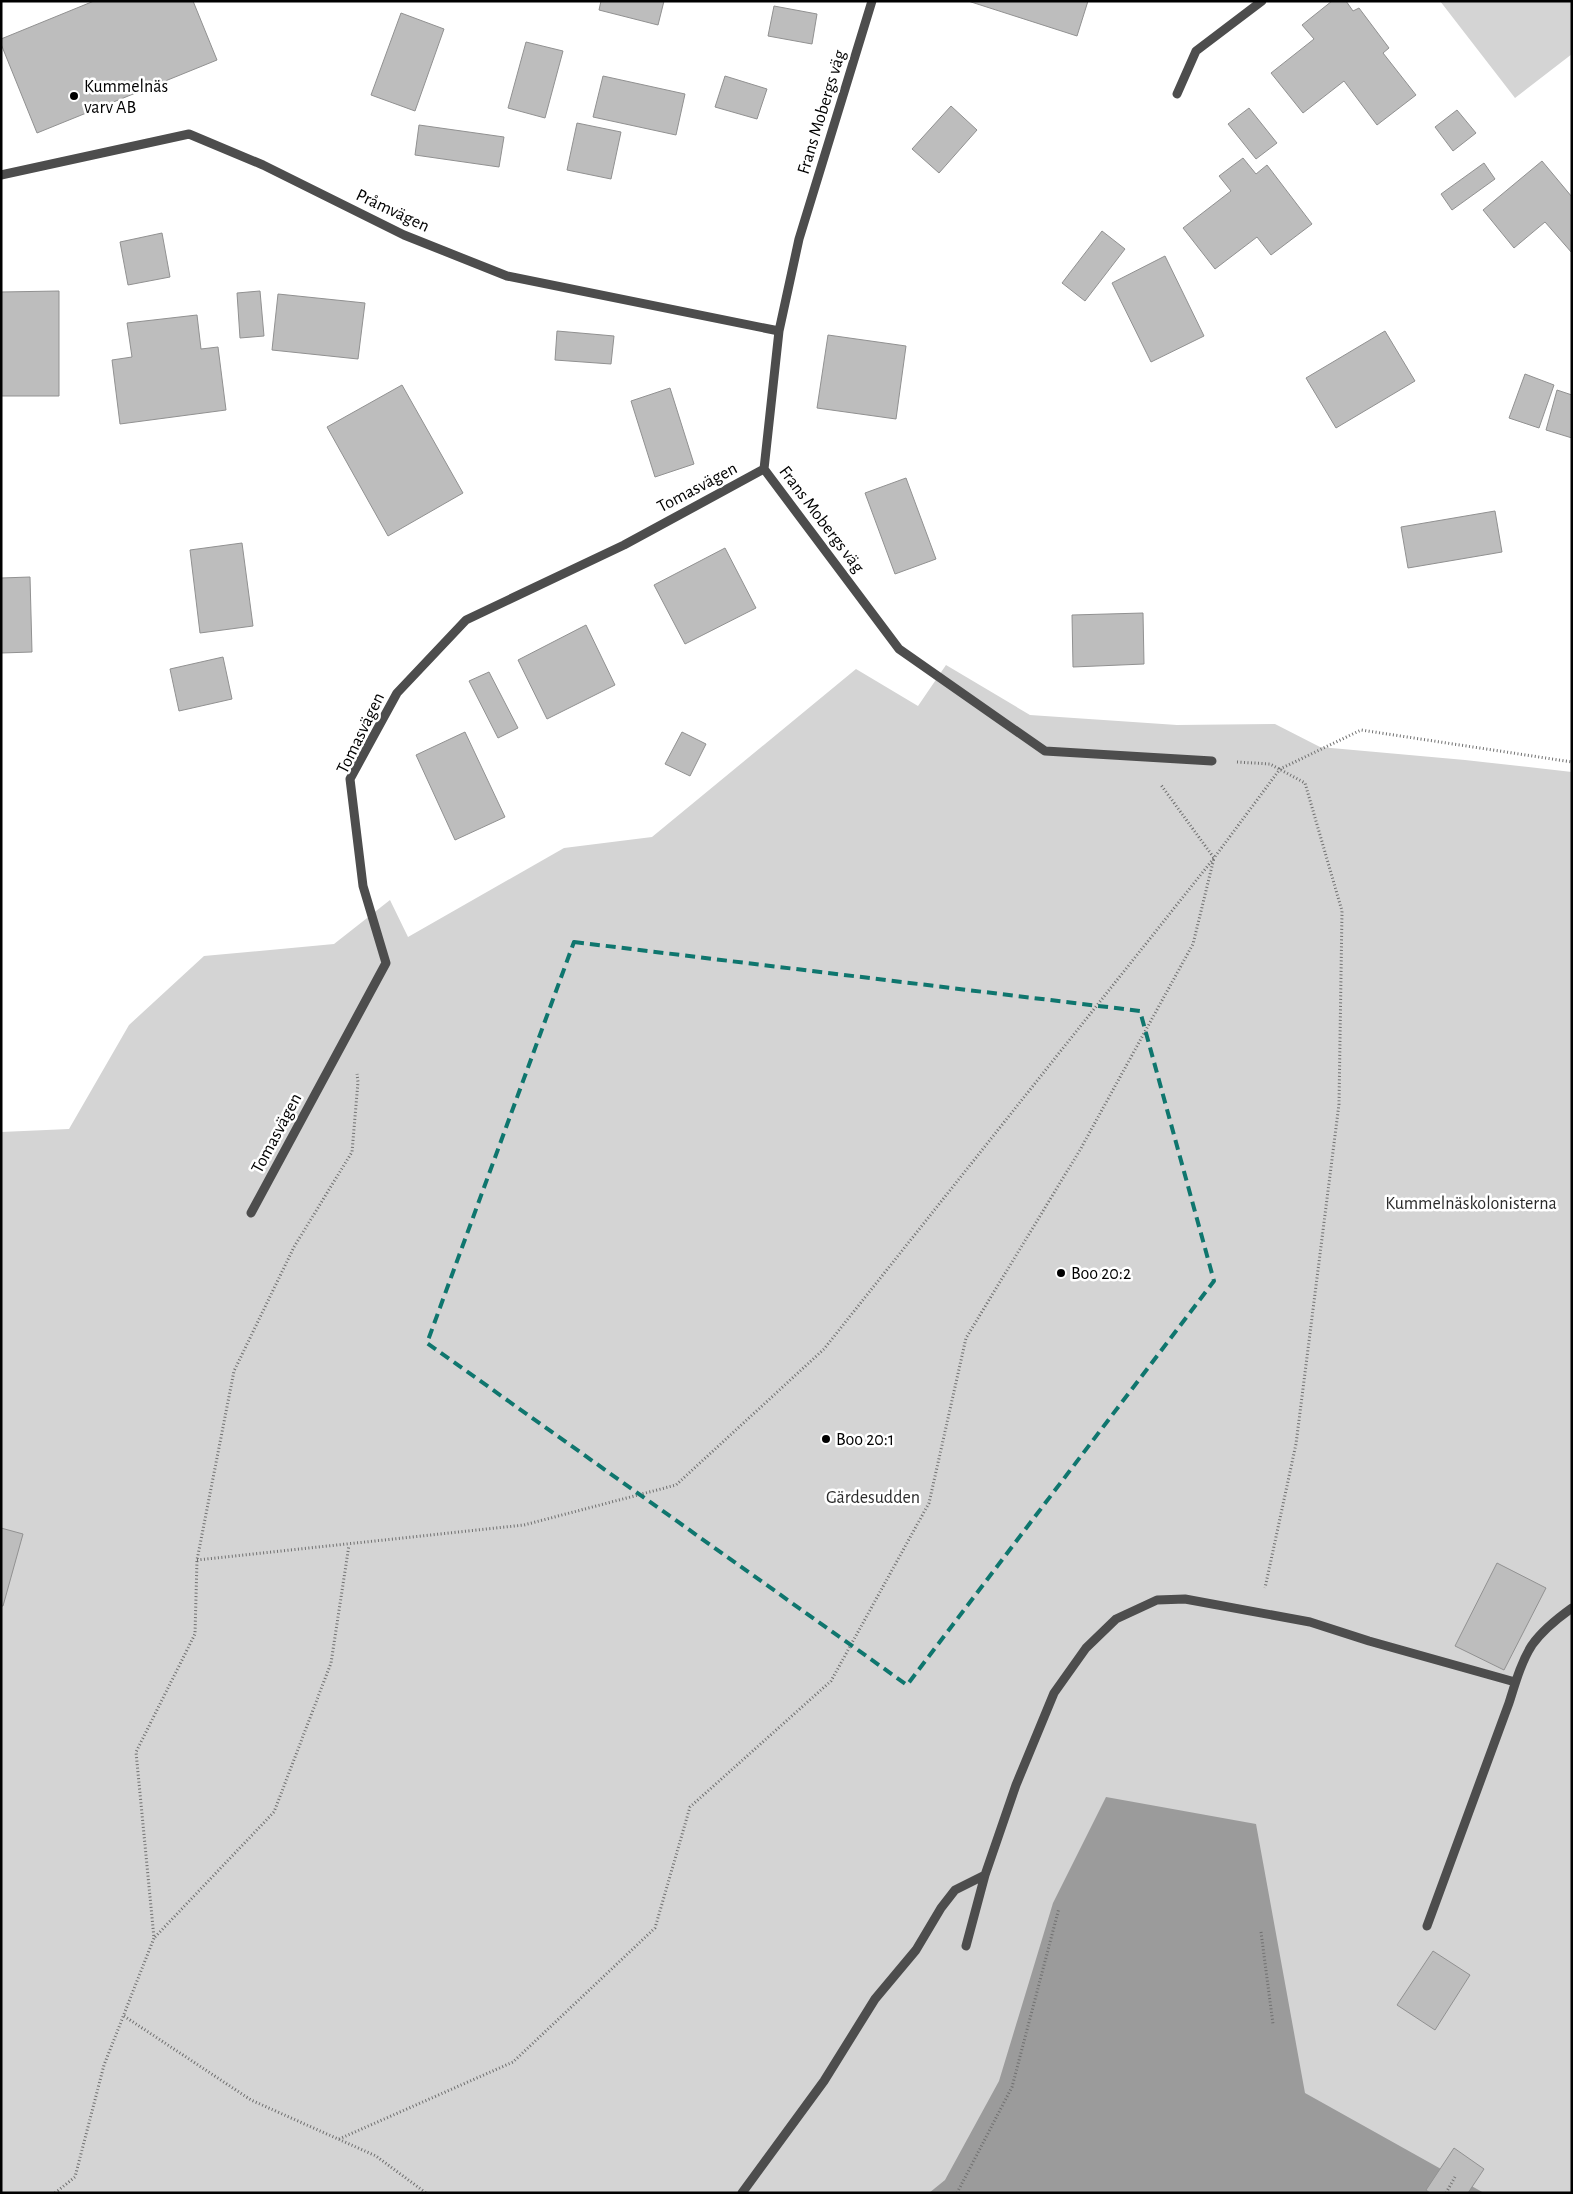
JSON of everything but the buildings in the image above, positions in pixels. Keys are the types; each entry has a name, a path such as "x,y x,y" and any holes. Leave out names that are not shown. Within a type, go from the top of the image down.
{"street":[{"name":"Frans Mobergs väg","path":"872,1 799,239 779,330 764,469 899,650 1044,751 1212,761"},
{"path":"1177,94 1196,51 1262,1"},
{"name":"Pråmvägen","path":"1,175 189,134 263,165 404,235 506,276 779,330"},
{"name":"Tomasvägen","path":"251,1213 386,963 363,886 350,779 396,694 466,620 624,545 764,469"},
{"path":"966,1946 985,1875 1016,1785 1054,1693 1086,1648 1116,1619 1158,1600 1185,1599 1310,1622 1369,1641 1515,1682"},
{"path":"1427,1926 1515,1682 1532,1645 1556,1620 1572,1608"},
{"path":"742,2193 824,2081 875,1999 916,1950 941,1908 955,1890 985,1875"}],"path":[{"path":"197,1560 524,1525 676,1485 824,1349 1214,858 1280,769 1361,730 1572,762"},
{"path":"1140,756 1214,858"},
{"path":"1212,761 1270,764 1305,783 1342,911 1339,1094 1296,1444 1260,1613"},
{"path":"339,2140 514,2062 655,1928 690,1807 831,1681 929,1503 966,1338 1080,1150 1192,944 1214,858"},
{"path":"154,1938 136,1752 195,1634 197,1560 234,1371 294,1247 352,1152 358,1082 349,1032"},
{"path":"55,2193 75,2177 104,2065 154,1938 274,1812 331,1663 349,1545"},
{"path":"957,2193 1012,2087 1059,1908"},
{"path":"1261,1932 1273,2024"},
{"path":"123,2016 251,2100 376,2156 426,2193"},
{"path":"1446,2193 1455,2177"}],"highlighted area":[{"path":"574,942 1140,1011 1214,1281 907,1685 427,1343"}],"green space":[{"path":"1440,1 1572,1 1572,54 1515,98"},
{"name":"Gärdesudden","path":"946,665 1030,715 1177,725 1275,724 1320,747 1572,772 1572,2193 1,2193 1,1132 69,1129 129,1025 204,956 334,944 390,900 408,937 564,848 652,837 856,669 918,706"}],"shaded area":[{"path":"1106,1797 1256,1824 1305,2093 1484,2193 929,2193 945,2180 999,2081 1053,1903"}],"place":[{"name":"Kummelnäs varv AB","path":"74,96"},
{"name":"Boo 20:2","path":"1061,1273"},
{"name":"Boo 20:1","path":"826,1439"}],"park label":[{"name":"Kummelnäskolonisterna","path":"1471,1203"}]}
